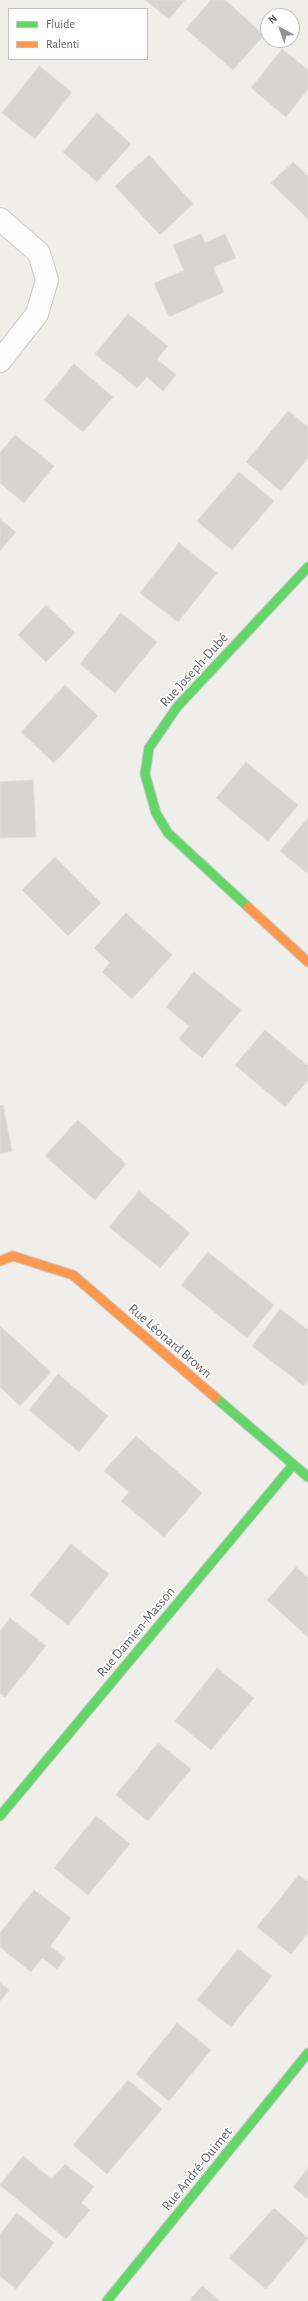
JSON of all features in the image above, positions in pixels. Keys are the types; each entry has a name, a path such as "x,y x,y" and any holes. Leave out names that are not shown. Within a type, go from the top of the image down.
{"street":[{"path":"0,219 39,253 47,280 36,314 0,361"},
{"name":"Rue Joseph-Dubé","path":"308,567 177,707 150,748 145,774 156,813 168,833 308,962"},
{"name":"Rue Léonard Brown","path":"0,1261 13,1256 73,1276 308,1478"},
{"name":"Rue Damien-Masson","path":"0,1816 293,1465"},
{"name":"Rue André-Ouimet","path":"107,2301 308,2054"}],"building":[{"path":"145,0 185,0 169,19"},
{"path":"211,0 225,0 260,31 260,40 233,70 186,29"},
{"path":"282,49 308,70 308,89 286,117 251,88"},
{"path":"39,66 72,92 35,139 2,113"},
{"path":"97,113 131,144 97,182 63,152"},
{"path":"149,155 193,204 160,235 115,186"},
{"path":"293,162 308,176 308,219 271,183"},
{"path":"201,234 205,243 225,234 236,258 213,267 224,292 169,317 154,283 184,271 173,245"},
{"path":"128,314 168,346 157,359 176,375 163,391 147,377 137,388 95,354"},
{"path":"74,364 113,397 83,432 44,400"},
{"path":"288,411 308,427 308,458 281,491 246,462"},
{"path":"15,435 54,466 24,503 0,483 0,453"},
{"path":"239,472 274,501 232,550 197,521"},
{"path":"0,519 16,532 0,551"},
{"path":"179,543 217,573 178,622 140,593"},
{"path":"46,605 75,633 46,662 18,635"},
{"path":"121,613 157,642 115,693 80,664"},
{"path":"65,685 98,716 54,763 21,732"},
{"path":"246,762 298,805 268,841 216,798"},
{"path":"33,780 36,837 0,838 0,782"},
{"path":"308,818 308,874 280,851"},
{"path":"55,857 101,903 68,936 22,890"},
{"path":"126,913 172,955 132,999 102,972 110,963 94,948"},
{"path":"194,972 241,1010 202,1058 179,1039 189,1026 166,1007"},
{"path":"265,1030 308,1066 308,1080 285,1107 235,1065"},
{"path":"3,1105 12,1151 0,1154 0,1106"},
{"path":"78,1120 126,1164 95,1200 45,1156"},
{"path":"139,1191 190,1233 160,1268 109,1227"},
{"path":"208,1252 274,1305 247,1338 181,1285"},
{"path":"280,1309 308,1330 308,1380 304,1386 252,1346"},
{"path":"0,1326 51,1372 20,1406 0,1387"},
{"path":"58,1374 108,1416 79,1452 29,1410"},
{"path":"136,1436 202,1493 164,1537 121,1501 129,1492 104,1471"},
{"path":"71,1544 109,1574 68,1625 30,1595"},
{"path":"296,1567 308,1578 308,1637 267,1600"},
{"path":"10,1618 46,1646 5,1697 0,1693 0,1631"},
{"path":"217,1668 254,1698 211,1750 175,1721"},
{"path":"158,1743 191,1769 148,1821 116,1795"},
{"path":"96,1816 130,1844 88,1895 54,1868"},
{"path":"299,1875 308,1882 308,1933 291,1954 257,1927"},
{"path":"34,1890 71,1918 50,1946 65,1958 57,1969 42,1958 31,1972 0,1947 0,1933"},
{"path":"238,1949 272,1976 231,2027 197,2000"},
{"path":"0,1983 9,1990 0,2001"},
{"path":"177,2023 211,2050 169,2101 136,2074"},
{"path":"128,2080 162,2109 107,2174 73,2145"},
{"path":"23,2156 52,2179 65,2164 94,2187 81,2203 90,2210 66,2239 0,2185"},
{"path":"308,2168 308,2199 293,2187"},
{"path":"274,2208 308,2238 266,2289 229,2258"},
{"path":"17,2213 54,2243 16,2289 0,2276 0,2234"},
{"path":"202,2286 220,2301 190,2300"}],"traffic: fast":[{"path":"248,907 168,833 156,813 145,774 149,748 177,707 308,567"},
{"path":"216,1398 308,1477"},
{"path":"0,1816 293,1465"},
{"path":"107,2301 308,2053"}],"traffic: slow":[{"path":"248,907 308,962"},
{"path":"0,1261 13,1256 73,1275 216,1398"}]}
